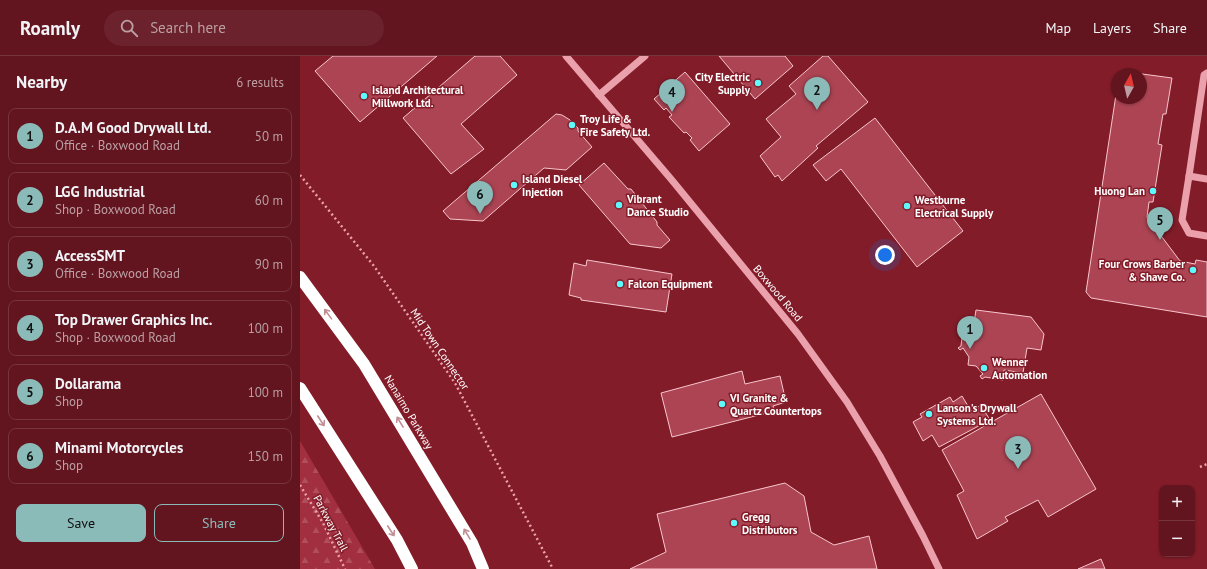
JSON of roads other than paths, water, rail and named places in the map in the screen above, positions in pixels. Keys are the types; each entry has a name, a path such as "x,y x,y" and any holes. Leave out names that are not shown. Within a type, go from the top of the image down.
{"highway":[{"name":"Nanaimo Parkway","path":"300,277 364,364 472,543 483,569"},
{"path":"300,388 397,540 412,569"}],"street":[{"name":"Boxwood Road","path":"566,56 671,179 802,340 847,402 880,456 924,536 940,569"},
{"path":"599,95 645,56"},
{"path":"1207,73 1204,75 1182,220 1189,233 1207,236"},
{"path":"1189,176 1207,179"}],"place":[{"name":"City Electric Supply","path":"758,83"},
{"name":"Island Architectural Millwork Ltd.","path":"364,96"},
{"name":"LGG Industrial","path":"817,110"},
{"name":"Top Drawer Graphics Inc.","path":"672,112"},
{"name":"Troy Life & Fire Safety Ltd.","path":"572,125"},
{"name":"Island Diesel Injection","path":"514,185"},
{"name":"Huong Lan","path":"1153,191"},
{"name":"Vibrant Dance Studio","path":"619,205"},
{"name":"Westburne Electrical Supply","path":"907,206"},
{"name":"Minami Motorcycles","path":"480,214"},
{"name":"Dollarama","path":"1160,240"},
{"name":"Four Crows Barber & Shave Co.","path":"1193,270"},
{"name":"Falcon Equipment","path":"620,284"},
{"name":"D.A.M Good Drywall Ltd.","path":"970,349"},
{"name":"Wenner Automation","path":"984,368"},
{"name":"VI Granite & Quartz Countertops","path":"722,404"},
{"name":"Lanson's Drywall Systems Ltd.","path":"929,414"},
{"name":"AccessSMT","path":"1018,469"},
{"name":"Gregg Distributors","path":"734,523"}]}
